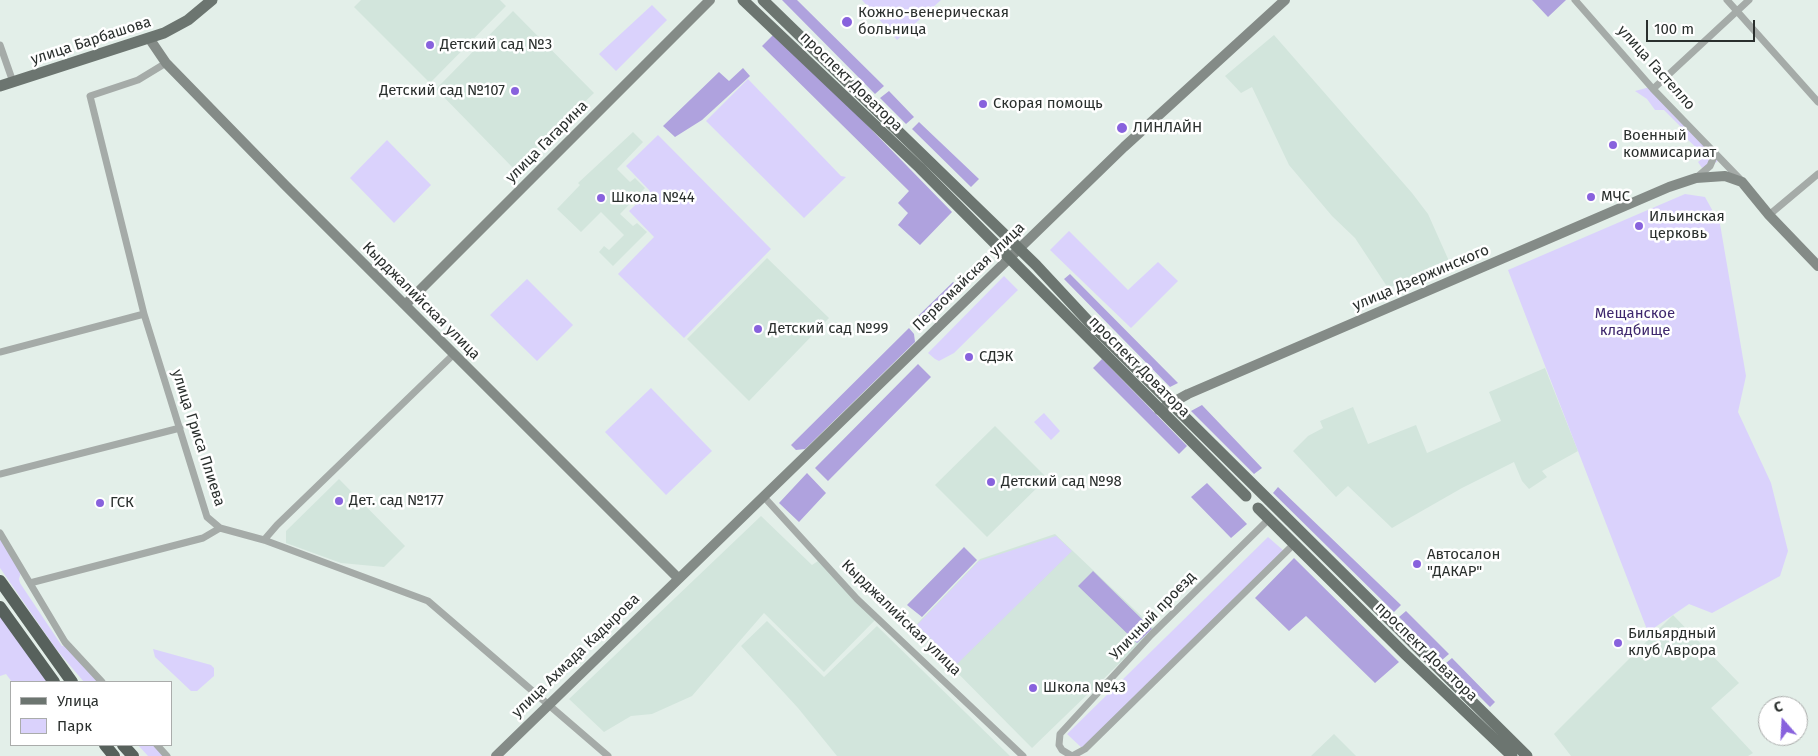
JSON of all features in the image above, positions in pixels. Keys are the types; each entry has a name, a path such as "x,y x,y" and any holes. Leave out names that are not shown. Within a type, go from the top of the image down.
{"highway":[{"path":"0,581 71,681"},
{"path":"0,607 53,681"},
{"path":"106,746 114,756"},
{"path":"124,746 133,756"}],"main road":[{"name":"улица Барбашова","path":"0,86 149,38 188,20 212,0"},
{"name":"проспект Доватора","path":"743,0 920,168 1246,496"},
{"name":"проспект Доватора","path":"763,0 1019,249 1170,404 1527,756"},
{"name":"проспект Доватора","path":"1258,508 1405,654 1512,756"}],"street":[{"name":"улица Гагарина","path":"405,305 710,0"},
{"name":"Первомайская улица","path":"678,578 764,497 1124,147 1285,0"},
{"name":"улица Гастелло","path":"1575,0 1653,89 1742,182 1769,215 1818,266"},
{"path":"1728,0 1818,102"},
{"path":"1653,89 1749,0"},
{"name":"Кырджалийская улица","path":"149,38 166,63 453,355 678,578"},
{"path":"0,45 13,82"},
{"name":"улица Гриса Плиева","path":"166,63 138,80 90,96 144,314 207,517 220,528 264,540 428,601 549,703 608,756"},
{"name":"улица Дзержинского","path":"1696,178 1710,166 1713,159 1712,152"},
{"path":"1769,215 1818,174"},
{"name":"улица Дзержинского","path":"1159,410 1652,194 1696,178 1725,176 1742,182"},
{"path":"0,352 144,314"},
{"path":"264,540 453,355"},
{"path":"0,474 180,428"},
{"name":"проспект Доватора","path":"1246,496 1258,508"},
{"name":"Кырджалийская улица","path":"764,497 857,599 1023,756"},
{"name":"Уличный проезд","path":"1269,519 1152,635 1060,734 1059,745 1066,753 1072,756 1085,750 1294,544"},
{"path":"30,583 204,538 220,528"},
{"path":"0,533 65,642 101,681"},
{"name":"улица Ахмада Кадырова","path":"496,756 678,578"},
{"path":"158,746 167,756"}],"shaded area":[{"name":"Детский сад №3","path":"361,0 500,0 506,6 430,83 354,7"},
{"path":"782,0 797,0 884,86 875,94"},
{"path":"1532,0 1566,0 1548,17"},
{"name":"Детский сад №107","path":"513,11 594,93 514,169 436,89"},
{"path":"776,32 952,212 920,245 898,225 908,213 898,203 909,191 762,46"},
{"path":"1274,35 1412,193 1428,214 1449,261 1388,288 1355,238 1332,216 1289,165 1252,87 1241,93 1225,76"},
{"path":"743,68 750,76 702,120 675,137 663,126 719,72 729,81"},
{"path":"889,91 914,117 906,124 880,98"},
{"path":"919,122 979,179 971,187 912,129"},
{"name":"Школа №44","path":"633,132 643,142 617,169 630,182 635,178 645,188 620,214 633,226 637,223 647,232 613,266 599,252 604,246 609,250 624,235 601,212 581,232 557,209 580,185 578,183"},
{"name":"Детский сад №99","path":"767,258 829,318 749,401 687,339"},
{"path":"1070,274 1178,383 1170,387 1064,279"},
{"path":"953,282 961,290 927,325 921,326 914,320"},
{"path":"909,328 914,334 915,342 805,449 796,450 791,445"},
{"path":"1102,359 1187,446 1179,454 1093,368"},
{"path":"918,364 931,377 828,481 815,468"},
{"path":"1545,368 1578,451 1542,471 1547,477 1529,489 1522,481 1514,462 1462,488 1392,528 1348,486 1336,497 1293,451 1308,436 1323,428 1320,421 1353,407 1368,444 1416,425 1427,453 1501,421 1489,392"},
{"path":"1202,405 1262,468 1254,474 1191,411"},
{"name":"Детский сад №98","path":"995,426 1047,478 987,537 935,485"},
{"path":"807,473 826,493 799,522 779,503"},
{"name":"Дет. сад №177","path":"339,479 405,546 384,567 341,563 286,543 286,531"},
{"path":"1207,483 1247,524 1231,538 1191,497"},
{"path":"1278,487 1401,605 1394,612 1273,493"},
{"path":"761,516 812,565 818,561 877,618 824,672 764,613 692,696 652,714 631,716 604,732 569,699"},
{"name":"Школа №43","path":"1055,534 1155,629 1032,748 913,628 980,559"},
{"path":"964,547 977,560 922,617 907,605"},
{"path":"1294,558 1399,662 1375,683 1306,616 1289,631 1255,598"},
{"path":"1093,571 1152,629 1137,643 1078,586"},
{"path":"1406,611 1449,654 1442,660 1399,617"},
{"path":"1673,615 1739,683 1711,708 1753,753 1748,756 1571,756 1554,734"},
{"path":"767,621 824,677 877,626 1010,756 837,756 798,708 741,646"},
{"path":"1452,658 1495,702 1490,707 1446,663"},
{"path":"1334,734 1356,756 1311,756"}],"green space":[{"path":"862,0 941,0 897,40"},
{"path":"652,5 667,20 616,71 599,54"},
{"path":"748,79 841,176 846,177 804,218 706,121"},
{"path":"1650,87 1718,154 1717,162 1702,168 1698,162 1705,156 1683,135 1681,127 1664,110 1655,110 1647,99 1635,91"},
{"path":"658,135 771,249 684,338 618,274 654,237 629,211 650,191 626,166"},
{"path":"387,140 431,185 394,223 350,178"},
{"name":"Мещанское кладбище","path":"1685,194 1705,197 1720,224 1746,376 1738,412 1771,483 1788,551 1780,576 1712,613 1689,604 1648,632 1508,270"},
{"path":"1069,231 1128,290 1158,262 1178,281 1131,328 1050,250"},
{"path":"1004,276 1018,290 954,353 939,361 928,353"},
{"path":"527,279 573,325 537,361 490,315"},
{"path":"651,388 712,451 666,495 605,432"},
{"path":"1044,413 1060,431 1051,440 1034,422"},
{"path":"1056,536 1072,551 957,664 917,625 979,561"},
{"path":"1268,537 1284,551 1083,749 1067,734"},
{"path":"0,538 21,572 20,583 62,646 66,645 100,681 83,681 56,649 0,568"},
{"path":"0,613 47,681 11,681 6,674 0,676"},
{"path":"153,649 211,665 214,668 214,676 197,691 191,691 155,657"},
{"path":"139,746 159,746 168,756 148,756"}],"place":[{"name":"Кожно-венерическая больница","path":"847,22"},
{"name":"Детский сад №3","path":"430,45"},
{"name":"Детский сад №107","path":"515,91"},
{"name":"Скорая помощь","path":"983,104"},
{"name":"ЛИНЛАЙН","path":"1122,128"},
{"name":"Военный коммисариат","path":"1613,145"},
{"name":"МЧС","path":"1591,197"},
{"name":"Школа №44","path":"601,198"},
{"name":"Ильинская церковь","path":"1639,226"},
{"name":"Детский сад №99","path":"758,329"},
{"name":"СДЭК","path":"969,357"},
{"name":"Детский сад №98","path":"991,482"},
{"name":"Дет. сад №177","path":"339,501"},
{"name":"ГСК","path":"100,503"},
{"name":"Автосалон \"ДАКАР\"","path":"1417,564"},
{"name":"Бильярдный клуб Аврора","path":"1618,643"},
{"name":"Школа №43","path":"1033,688"}]}
